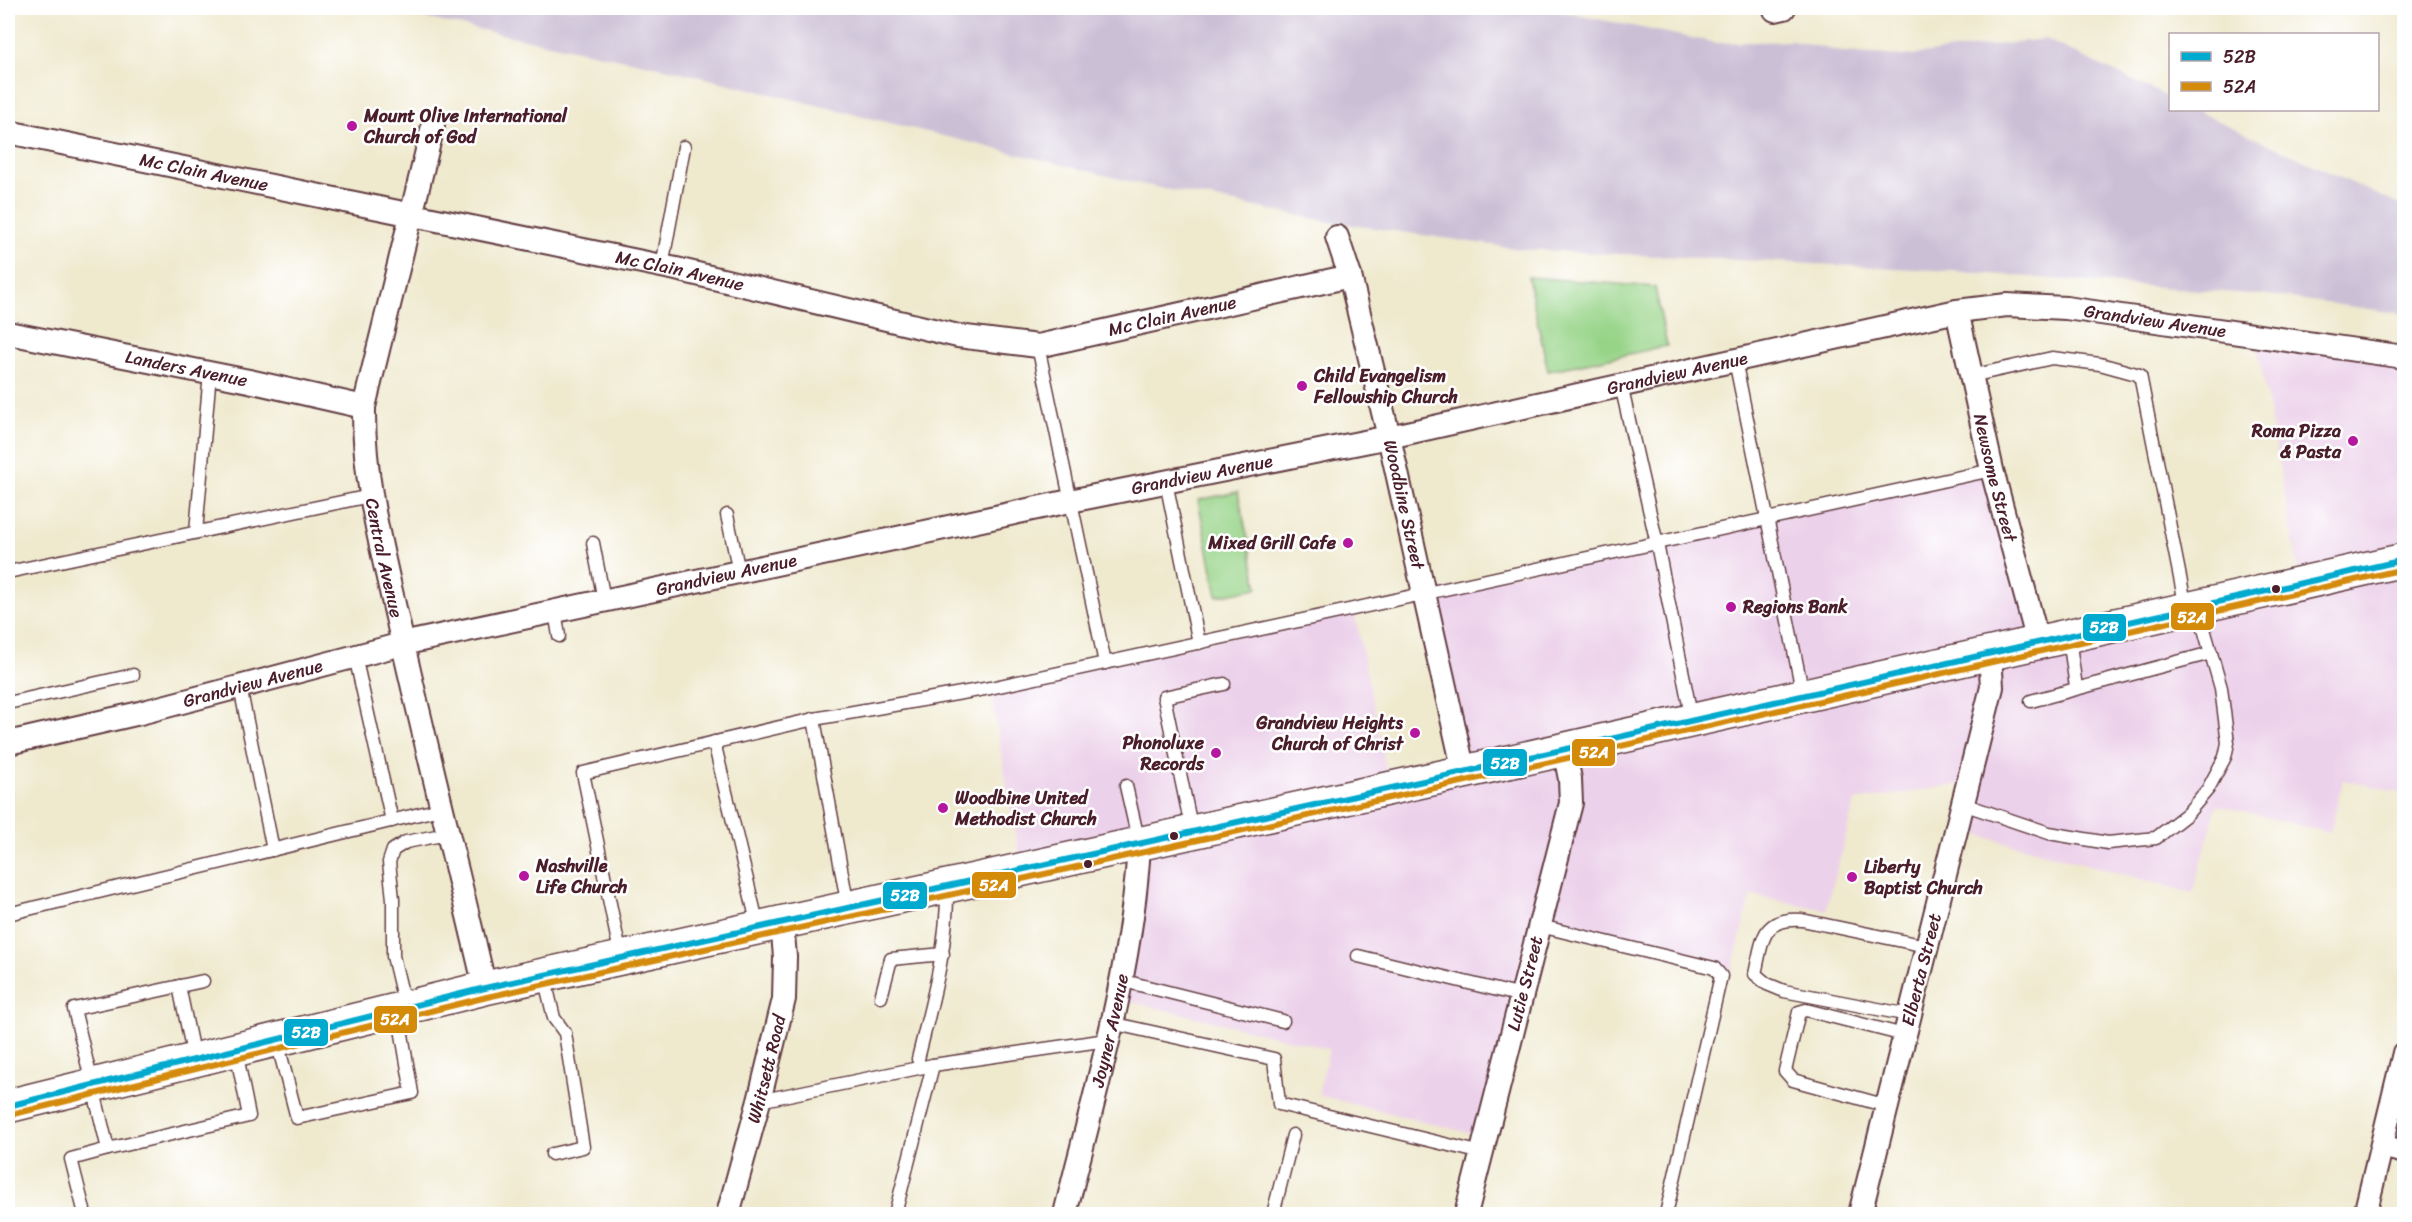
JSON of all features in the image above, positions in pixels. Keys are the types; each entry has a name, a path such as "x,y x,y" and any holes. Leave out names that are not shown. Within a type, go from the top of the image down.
{"main road":[{"path":"8,1107 485,988 1693,721 2404,560"}],"street":[{"name":"Central Avenue","path":"433,126 364,407 363,445 370,496 402,644 485,988"},
{"name":"Mc Clain Avenue","path":"8,132 662,266 958,336 1038,346 1350,276"},
{"name":"Woodbine Street","path":"1337,237 1350,276 1389,437 1464,772"},
{"name":"Grandview Avenue","path":"8,744 140,713 402,644 1070,501 1389,437 1957,311 2007,305 2066,308 2404,357"},
{"name":"Newsome Street","path":"1957,311 1992,470 2053,639"},
{"name":"Landers Avenue","path":"8,333 210,373 364,407"},
{"name":"Elberta Street","path":"1860,1215 1992,687 1990,654"},
{"name":"Lutie Street","path":"1466,1215 1571,802 1570,779 1564,749"},
{"name":"Joyner Avenue","path":"1065,1215 1120,980 1137,878 1139,844"},
{"name":"Whitsett Road","path":"728,1215 784,999 785,957 770,925"},
{"path":"2365,1215 2404,1053"},
{"path":"2382,1146 2404,1152"}],"lane":[{"path":"662,266 684,147"},
{"path":"1038,346 1105,663"},
{"path":"1963,804 2049,833 2108,843 2156,838 2187,814 2208,789 2224,757 2228,743 2221,688 2211,653 2192,608 2140,375 2100,364 2052,358 1971,376"},
{"path":"1735,360 1804,696"},
{"path":"196,532 210,373"},
{"path":"1621,385 1657,544 1693,721"},
{"path":"621,958 583,773 814,719 990,688 1992,470"},
{"path":"1166,482 1200,643"},
{"path":"8,572 370,496"},
{"path":"727,514 739,572"},
{"path":"593,543 604,600"},
{"path":"555,611 559,636"},
{"path":"2053,639 2076,687"},
{"path":"2031,700 2211,653"},
{"path":"355,656 392,821"},
{"path":"8,703 133,675"},
{"path":"1193,832 1164,697 1224,684"},
{"path":"240,687 273,850"},
{"path":"814,719 849,908"},
{"path":"714,742 770,925"},
{"path":"1126,786 1139,844"},
{"path":"8,914 441,809"},
{"path":"277,1040 297,1118 412,1093 393,956 393,899 389,862 393,850 406,842 447,834"},
{"path":"918,1059 943,954 948,920 946,886"},
{"path":"1907,1025 1784,991 1767,984 1755,974 1765,932 1774,922 1788,919 1802,920 1926,946"},
{"path":"1540,926 1714,968 1720,976 1666,1215"},
{"path":"881,997 891,959 943,954"},
{"path":"1358,956 1522,996"},
{"path":"544,975 554,1018 565,1034 583,1147 552,1154"},
{"path":"1120,980 1283,1021"},
{"path":"108,1149 74,1009 203,981"},
{"path":"179,986 194,1061"},
{"path":"1887,1106 1793,1080 1785,1071 1796,1024 1799,1012 1806,1010 1907,1025"},
{"path":"759,1101 1109,1032 1274,1059 1279,1104 1482,1153"},
{"path":"85,1215 71,1159 249,1116 236,1050"},
{"path":"895,1215 933,1065"},
{"path":"1273,1215 1293,1135"}],"shaded area":[{"path":"376,8 1542,8 1717,43 1792,41 1843,52 1904,56 2045,39 2169,98 2169,111 2197,111 2404,207 2404,314 2275,296 1952,271 1520,249 1325,221 1141,184 664,68"},
{"path":"2255,335 2404,357 2404,793 2343,780 2330,833 2217,805 2193,893 1956,829 1968,783 1855,801 1826,910 1751,895 1731,972 1540,927 1485,1137 1318,1095 1329,1049 1116,998 1139,844 1022,870 990,688 1354,610 1390,788 1464,772 1424,594 1992,470 2038,642 2301,583"}],"green space":[{"path":"1528,277 1655,287 1667,346 1548,371"},
{"path":"1238,492 1258,588 1217,596 1198,500"}],"transit line":[{"name":"52B","path":"8,1106 485,988 1464,772 2404,560"},
{"name":"52A","path":"10,1115 487,997 1466,781 2404,569"}],"place":[{"name":"Mount Olive International Church of God","path":"352,126"},
{"name":"Child Evangelism Fellowship Church","path":"1302,386"},
{"name":"Roma Pizza & Pasta","path":"2353,441"},
{"name":"Mixed Grill Cafe","path":"1348,543"},
{"name":"Regions Bank","path":"1731,607"},
{"name":"Grandview Heights Church of Christ","path":"1415,733"},
{"name":"Phonoluxe Records","path":"1216,753"},
{"name":"Woodbine United Methodist Church","path":"943,808"},
{"name":"Nashville Life Church","path":"524,876"},
{"name":"Liberty Baptist Church","path":"1852,877"}]}
